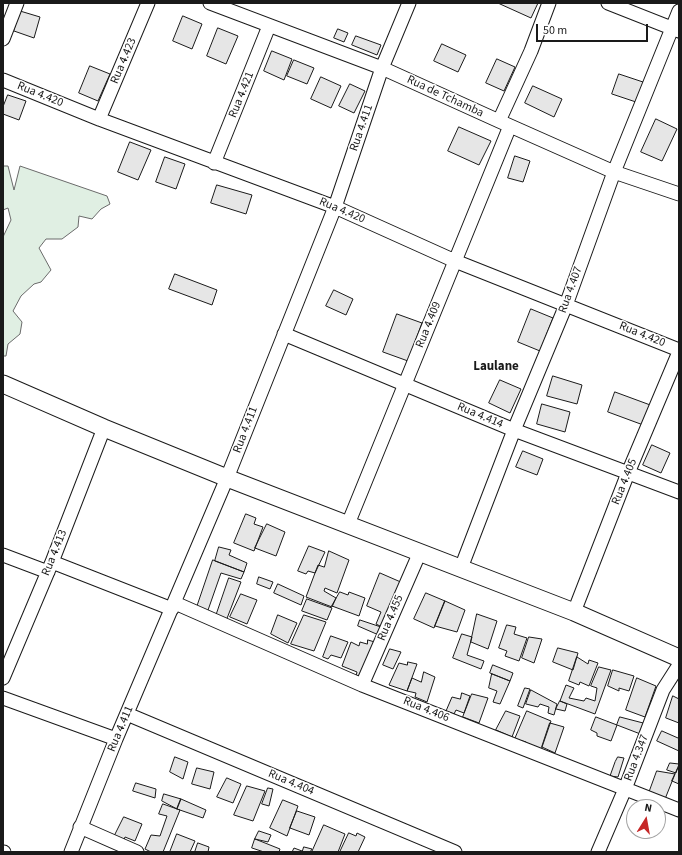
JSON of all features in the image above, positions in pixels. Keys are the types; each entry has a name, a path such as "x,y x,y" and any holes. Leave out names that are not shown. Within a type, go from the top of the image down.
{"street":[{"path":"3,39 18,3"},
{"name":"Rua 4.423","path":"99,119 148,3"},
{"name":"Rua de Tchamba","path":"210,3 382,68 614,172 679,194"},
{"name":"Rua 4.411","path":"71,852 116,739 174,606 227,478 335,207 382,68 409,3"},
{"name":"Rua 4.409","path":"348,524 454,261 549,3"},
{"path":"608,3 675,30"},
{"name":"Rua 4.407","path":"461,568 514,430 566,305 614,172 675,30 679,10"},
{"name":"Rua 4.421","path":"214,163 269,26"},
{"name":"Rua 4.420","path":"3,80 214,163 335,207 454,261 679,351"},
{"name":"Rua 4.414","path":"284,334 514,430 679,492"},
{"name":"Rua 4.405","path":"574,612 628,473 679,351"},
{"path":"3,384 104,428 227,478 574,612 679,658"},
{"name":"Rua 4.413","path":"3,678 50,567 104,428"},
{"name":"Rua 4.455","path":"362,685 420,552"},
{"name":"Rua 4.406","path":"3,555 50,567 174,606 362,685 679,810"},
{"name":"Rua 4.347","path":"598,852 625,789 663,690 679,665"},
{"path":"3,698 116,739"},
{"name":"Rua 4.404","path":"127,714 455,852"},
{"path":"80,828 137,852"}],"green space":[{"path":"3,166 8,166 14,190 20,166 107,196 110,204 101,209 92,219 79,216 78,227 62,239 46,239 39,248 51,270 41,282 34,284 21,296 13,311 22,322 20,334 8,344 6,356 3,356 3,237 11,220 8,208 3,210"}],"building":[{"path":"538,3 531,18 500,4"},
{"path":"20,11 40,17 34,38 14,31"},
{"path":"183,16 202,24 192,49 173,41"},
{"path":"218,28 238,36 226,64 207,56"},
{"path":"338,29 348,33 344,42 334,38"},
{"path":"356,36 381,45 377,55 352,45"},
{"path":"442,44 466,55 458,72 434,61"},
{"path":"272,51 292,59 284,80 264,71"},
{"path":"497,59 515,67 504,91 486,83"},
{"path":"294,60 314,68 307,84 287,76"},
{"path":"90,66 110,74 98,101 79,93"},
{"path":"619,74 646,83 639,103 612,94"},
{"path":"321,77 341,86 331,108 311,99"},
{"path":"350,84 365,91 354,113 339,106"},
{"path":"533,86 562,99 554,117 525,103"},
{"path":"8,95 26,101 19,120 3,114 3,107"},
{"path":"656,119 677,129 662,161 641,152"},
{"path":"459,127 491,141 479,165 448,151"},
{"path":"130,142 151,150 138,180 118,172"},
{"path":"515,156 530,161 523,182 508,178"},
{"path":"165,157 185,164 176,189 156,182"},
{"path":"217,185 252,195 246,214 211,203"},
{"path":"175,274 217,290 212,305 169,289"},
{"path":"334,290 353,299 346,315 326,306"},
{"path":"531,309 553,318 540,351 518,342"},
{"path":"397,314 422,323 408,361 383,352"},
{"path":"553,376 582,385 577,404 547,396"},
{"path":"500,380 521,389 510,413 489,403"},
{"path":"615,392 653,406 646,426 608,412"},
{"path":"542,404 570,412 565,432 537,424"},
{"path":"652,445 670,453 661,473 643,465"},
{"path":"523,451 543,459 537,475 516,467"},
{"path":"246,514 256,518 254,524 263,527 254,551 234,543"},
{"path":"267,524 285,532 276,556 255,548"},
{"path":"309,546 325,552 315,573 308,571 306,574 298,571"},
{"path":"219,547 231,550 229,555 247,563 244,572 215,561"},
{"path":"329,551 349,560 337,593 325,588 324,591 336,598 332,607 306,597 318,565 324,567"},
{"path":"213,560 244,572 241,579 221,573 207,613 196,610"},
{"path":"380,573 403,583 386,629 376,624 381,612 367,606"},
{"path":"259,577 273,582 270,589 257,584"},
{"path":"229,578 241,582 226,621 216,616"},
{"path":"278,584 304,596 301,605 274,593"},
{"path":"340,592 348,595 349,592 365,598 359,616 332,606"},
{"path":"426,593 445,601 434,628 414,619"},
{"path":"241,594 257,600 247,624 230,617"},
{"path":"307,599 332,608 327,620 302,611"},
{"path":"445,601 465,610 457,632 435,626"},
{"path":"477,614 497,621 488,649 471,642"},
{"path":"278,615 297,623 288,643 271,634"},
{"path":"304,615 326,622 314,651 291,644"},
{"path":"360,620 384,628 381,636 358,626"},
{"path":"507,625 516,627 514,634 527,638 519,661 505,656 507,651 499,648"},
{"path":"462,634 472,637 467,655 484,661 481,669 453,658"},
{"path":"331,636 348,642 341,658 331,655 328,659 323,657"},
{"path":"529,637 542,639 534,663 522,658"},
{"path":"368,640 378,643 363,679 356,676 357,672 342,666 351,642 359,646 360,642 367,644"},
{"path":"558,648 578,653 573,670 553,662"},
{"path":"390,649 401,652 393,669 383,665"},
{"path":"577,657 588,664 589,660 598,663 589,686 580,682 579,685 569,681"},
{"path":"408,662 417,664 407,691 389,685 399,663 407,665"},
{"path":"493,665 513,673 510,681 490,673"},
{"path":"599,667 611,670 595,714 560,701 566,685 574,688 569,698 584,701 586,698 595,701 597,688 591,686"},
{"path":"613,670 634,676 629,691 619,688 619,691 608,686"},
{"path":"424,672 435,677 427,702 415,697 416,693 407,691 412,678 421,682"},
{"path":"492,674 510,681 500,704 493,702 497,691 489,688"},
{"path":"637,678 656,686 645,717 626,710"},
{"path":"525,688 530,689 523,708 518,706"},
{"path":"531,690 557,704 554,715 548,713 549,707 540,704 538,707 526,704"},
{"path":"462,693 470,696 464,713 456,710 454,714 446,711 452,697 460,699"},
{"path":"472,694 488,698 479,723 463,717"},
{"path":"673,696 679,699 679,723 666,718"},
{"path":"560,701 567,704 565,711 556,709"},
{"path":"506,711 520,716 512,737 496,730"},
{"path":"527,711 551,721 541,750 525,744 526,742 515,739"},
{"path":"596,717 617,725 611,741 597,736 597,733 591,730"},
{"path":"620,717 647,724 643,735 617,725"},
{"path":"550,723 564,727 555,753 542,747"},
{"path":"662,731 678,738 679,737 679,751 657,741"},
{"path":"175,757 188,762 183,779 170,772"},
{"path":"618,757 624,758 618,777 610,776 615,762"},
{"path":"670,763 679,764 676,773 667,770"},
{"path":"197,768 214,772 210,789 192,784"},
{"path":"679,768 679,784 672,781"},
{"path":"657,771 675,774 665,799 649,793"},
{"path":"227,778 241,784 233,803 217,797"},
{"path":"136,783 156,789 155,798 133,791"},
{"path":"247,786 265,791 253,821 234,815"},
{"path":"268,788 273,789 269,806 262,804"},
{"path":"164,794 181,799 177,809 162,801"},
{"path":"181,799 206,810 203,818 177,809"},
{"path":"283,800 298,806 287,836 270,828"},
{"path":"163,804 180,810 163,852 151,852 145,849 151,835 160,836 167,816 159,814"},
{"path":"297,811 315,817 309,835 290,828"},
{"path":"124,817 142,824 135,841 125,837 123,842 114,837"},
{"path":"324,825 345,834 338,852 312,852"},
{"path":"259,831 271,835 268,842 255,839"},
{"path":"349,833 356,836 357,833 365,837 358,852 340,852"},
{"path":"177,834 195,841 190,852 170,852"},
{"path":"255,839 280,849 279,852 264,852 252,848"},
{"path":"198,843 209,847 208,852 195,852"},
{"path":"304,847 312,849 310,852 292,852 294,848 302,851"}],"district":[{"name":"Laulane","path":"496,367"}]}
